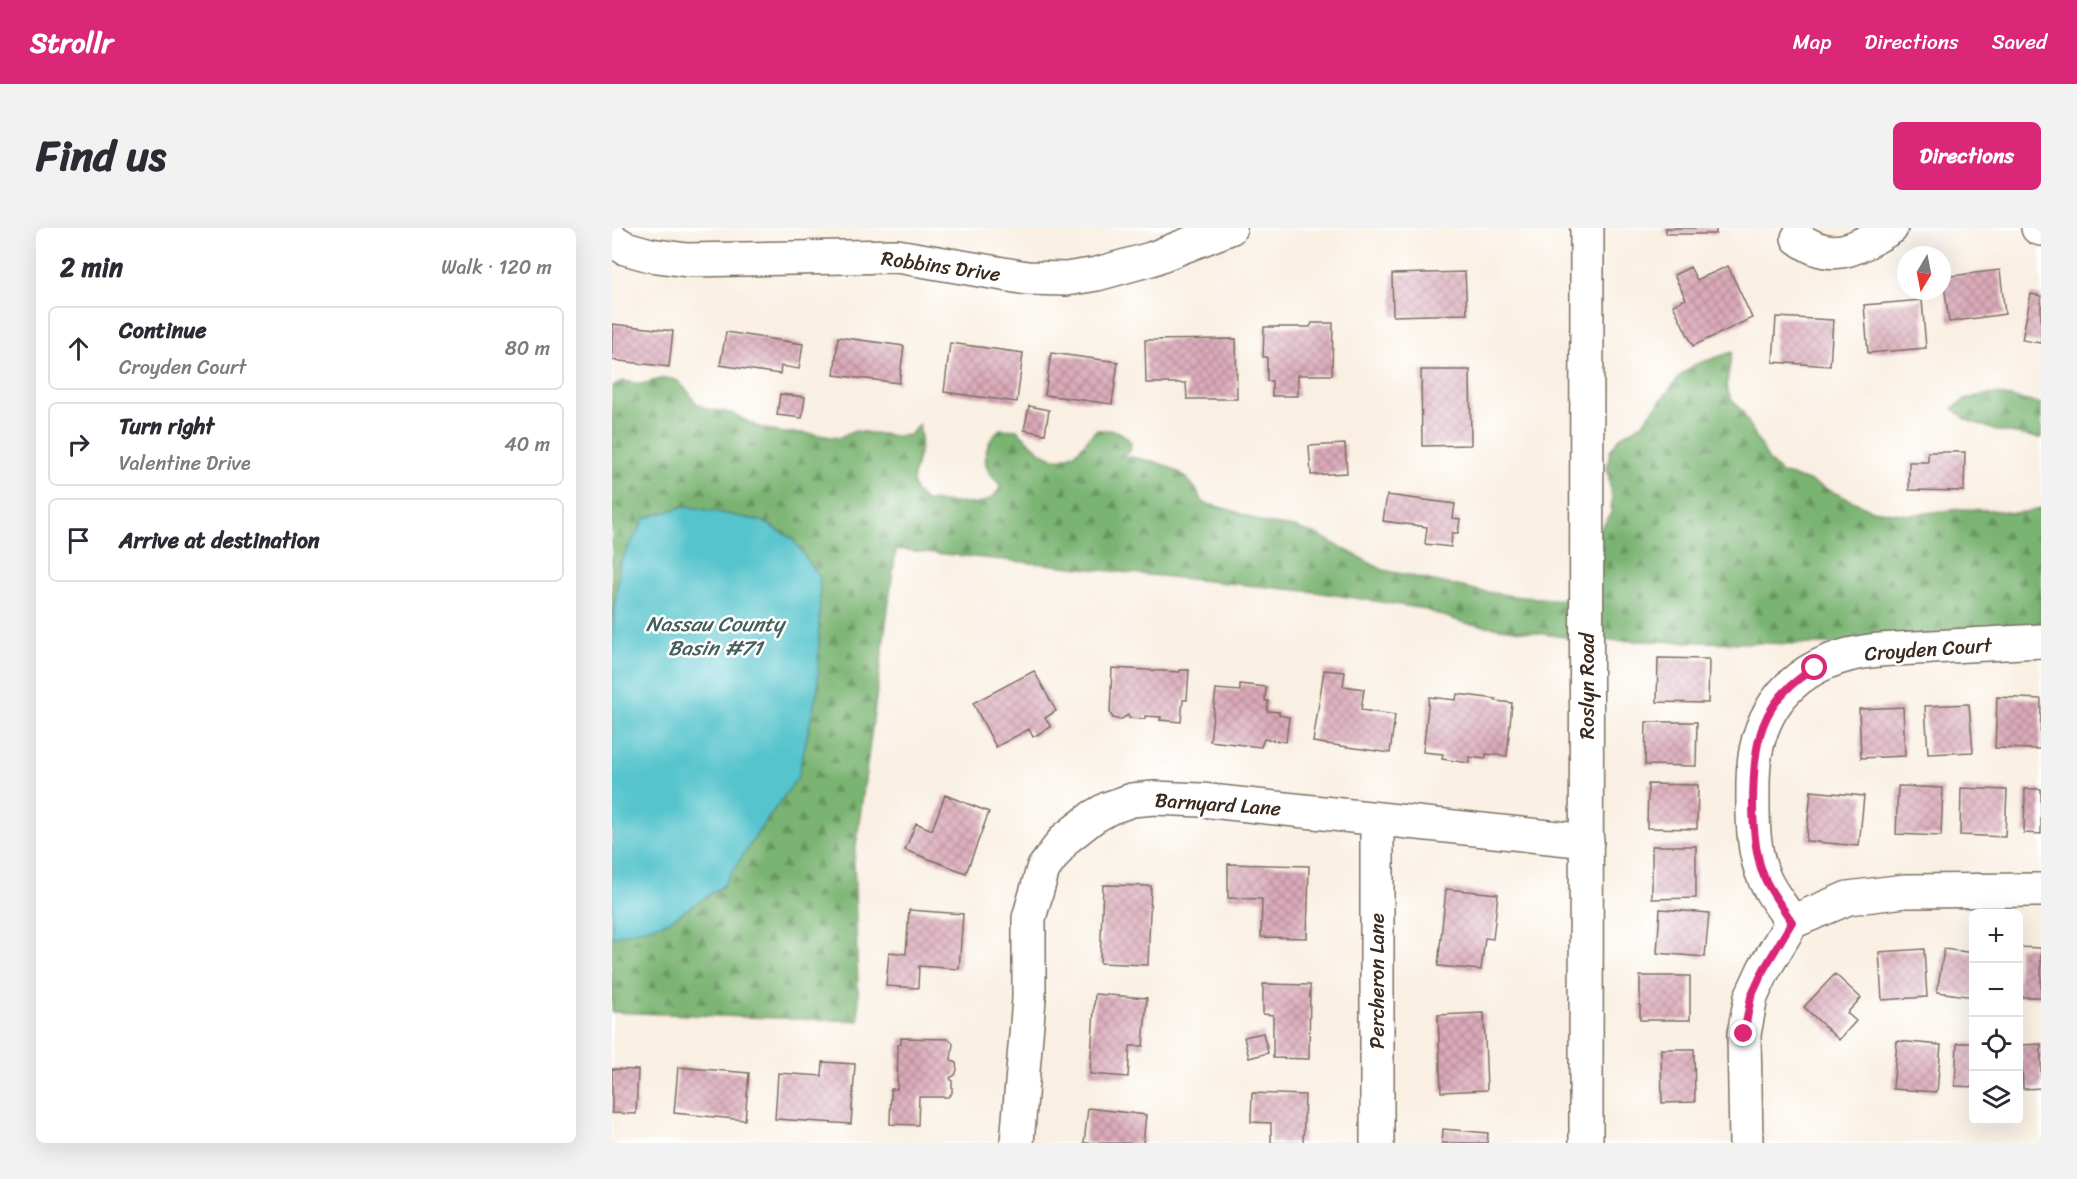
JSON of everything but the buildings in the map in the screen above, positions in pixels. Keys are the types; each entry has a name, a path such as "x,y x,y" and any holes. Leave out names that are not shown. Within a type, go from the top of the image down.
{"street":[{"name":"Robbins Drive","path":"612,240 625,248 650,255 687,260 896,242 1027,278 1066,279 1097,274 1151,259 1230,228"},
{"name":"Roslyn Road","path":"1586,1143 1587,228"},
{"path":"1798,238 1807,245 1820,250 1845,252 1891,228"},
{"name":"Croyden Court","path":"1792,922 1763,874 1753,817 1754,763 1758,738 1770,711 1780,696 1799,677 1815,668 1863,652 2041,641"},
{"name":"Barnyard Lane","path":"1017,1143 1029,999 1029,918 1043,869 1065,839 1093,817 1109,808 1132,800 1154,798 1201,800 1587,841"},
{"name":"Percheron Lane","path":"1377,820 1377,1143"},
{"path":"1746,1143 1744,1034 1751,997 1764,969 1792,922 1848,898 1905,891 2041,890"}],"green space":[{"path":"1732,352 1726,387 1769,461 1781,473 1809,481 1872,510 1909,515 1961,509 2012,513 2041,508 2041,634 1864,645 1587,640 1465,623 1420,608 1316,592 896,549 854,861 859,1021 612,1012 612,386 623,381 641,384 665,378 676,380 697,404 707,409 731,413 756,426 781,433 804,433 838,438 855,431 896,436 910,435 919,424 920,449 913,486 925,501 978,504 992,498 1001,487 988,469 986,450 1000,429 1017,430 1044,454 1059,458 1077,451 1096,430 1116,431 1124,435 1131,443 1130,451 1121,456 1151,461 1179,472 1187,479 1204,503 1231,510 1264,523 1294,527 1316,534 1383,570 1480,591 1521,597 1586,601 1588,543 1611,513 1612,498 1607,468 1610,451 1620,437 1642,424 1681,375 1694,365"},
{"path":"1996,394 2041,404 2041,438 1998,431 1967,420 1953,408 1973,397"}],"water":[{"name":"Nassau County Basin #71","path":"686,506 762,521 792,538 820,578 818,687 798,777 723,886 668,922 612,937 612,630 620,563 645,518"}],"route":[{"path":"1744,1034 1751,997 1764,969 1792,922 1765,880 1756,843 1753,817 1754,763 1758,738 1770,711 1780,696 1799,677 1815,668"}]}
